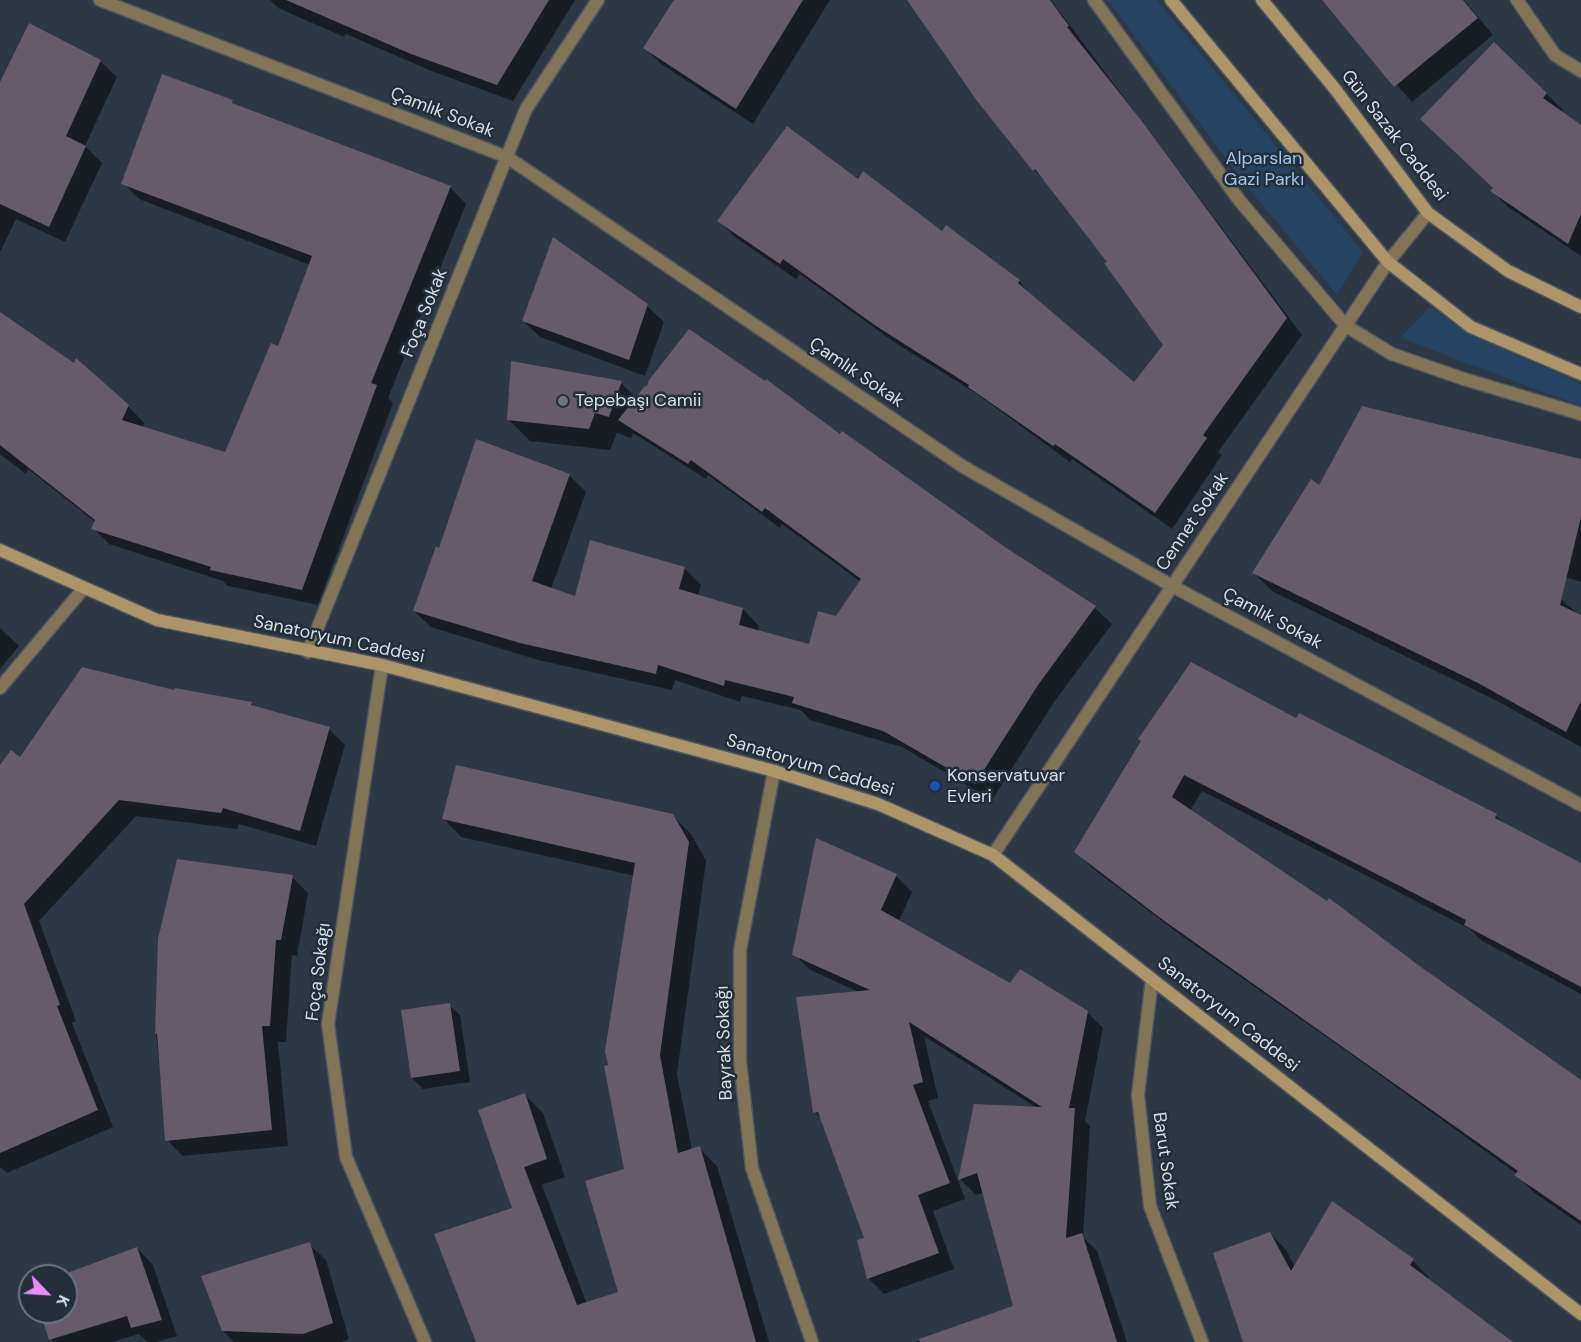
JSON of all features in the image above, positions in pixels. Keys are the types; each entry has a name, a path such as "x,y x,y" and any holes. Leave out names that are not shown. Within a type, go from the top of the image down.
{"main road":[{"path":"1171,0 1388,262 1471,327 1581,374"},
{"name":"Gün Sazak Caddesi","path":"1262,0 1335,89 1428,213 1508,271 1581,307"},
{"name":"Sanatoryum Caddesi","path":"0,550 83,589 157,620 382,665 774,771 878,804 993,855 1581,1314"}],"street":[{"name":"Çamlık Sokak","path":"100,0 507,157 962,466 1172,586 1581,805"},
{"name":"Foça Sokak","path":"308,652 526,109 598,0"},
{"path":"1094,0 1239,201 1346,326 1392,354 1464,379 1581,414"},
{"path":"1517,0 1555,55 1581,71"},
{"name":"Cennet Sokak","path":"993,855 1388,262 1428,213"},
{"path":"0,688 83,589"},
{"name":"Foça Sokağı","path":"382,665 328,1024 346,1157 425,1342"},
{"name":"Bayrak Sokağı","path":"774,771 740,950 740,1061 752,1168 812,1342"},
{"name":"Barut Sokak","path":"1152,979 1138,1095 1150,1206 1202,1342"}],"green space":[{"name":"Alparslan Gazi Parkı","path":"1108,0 1157,0 1363,252 1337,295 1241,179"},
{"path":"1430,307 1471,335 1581,384 1581,406 1400,338"}],"building":[{"path":"286,0 549,0 497,85 411,54"},
{"path":"674,0 803,0 736,109 643,48"},
{"path":"907,0 1050,0 1069,26 1067,27 1141,120 1287,318 1203,435 1207,438 1155,513 1055,444 1053,446 968,387 969,385 876,326 783,259 780,264 717,221 787,126 858,179 863,171 942,231 946,225 1020,280 1018,283 1134,382 1163,345 1104,263 1107,262 1035,169 1033,171 977,101"},
{"path":"1322,0 1463,0 1478,18 1394,87"},
{"path":"29,23 101,60 66,136 86,146 49,227 0,204 0,82"},
{"path":"1494,42 1547,93 1543,98 1581,125 1581,214 1568,244 1490,191 1493,188 1420,119"},
{"path":"162,74 451,186 371,383 377,385 302,590 210,570 211,567 91,529 95,520 0,445 0,312 74,363 76,358 129,405 122,420 225,452 271,343 278,346 312,256 121,184"},
{"path":"553,237 648,304 629,360 522,321"},
{"path":"689,329 765,381 766,379 840,434 842,431 1005,547 1096,606 1038,685 975,784 883,731 792,703 794,697 725,680 724,686 658,665 656,674 520,643 413,611 436,546 439,548 476,439 570,474 532,581 575,596 590,540 685,567 679,589 743,608 739,625 809,644 818,611 836,616 861,579 765,508 762,512 691,460 688,464 618,420 647,386 649,380"},
{"name":"Tepebaşı Camii","path":"511,361 622,381 609,417 595,413 589,429 507,420"},
{"path":"1362,406 1581,459 1581,517 1560,605 1581,615 1581,701 1566,732 1478,683 1252,573 1311,479 1319,485"},
{"path":"1191,662 1296,718 1299,713 1497,814 1495,818 1581,863 1581,987 1464,925 1466,920 1184,775 1172,797 1327,901 1329,898 1421,967 1581,1080 1581,1221 1514,1175 1518,1171 1163,920 1074,852 1141,741 1138,739"},
{"path":"82,667 174,690 175,688 252,702 251,705 330,727 300,831 223,808 221,813 119,800 24,904 60,1005 57,1006 98,1110 0,1153 0,765 11,750 20,757"},
{"path":"456,765 673,814 689,842 660,1055 678,1153 700,1146 756,1342 476,1342 434,1234 512,1208 478,1110 525,1093 547,1159 524,1167 577,1305 618,1292 585,1181 624,1169 604,1066 608,1065 605,1051 635,863 442,819"},
{"path":"816,838 897,874 881,910 1010,983 1020,969 1088,1011 1069,1108 1075,1108 1066,1238 1082,1233 1117,1342 920,1342 919,1339 1013,1306 977,1173 958,1180 974,1104 1042,1107 909,1022 923,1082 913,1085 950,1183 918,1195 939,1253 867,1279 857,1240 864,1238 818,1112 813,1113 796,997 870,990 792,955"},
{"path":"177,859 293,875 281,940 276,940 270,1026 262,1026 272,1130 165,1141 157,1033 155,1034 158,939"},
{"path":"450,1003 460,1071 411,1078 401,1010"},
{"path":"1332,1201 1414,1259 1410,1265 1513,1342 1243,1342 1213,1253 1270,1232 1291,1271"},
{"path":"310,1242 333,1323 303,1334 222,1331 201,1276"},
{"path":"137,1247 162,1320 131,1328 127,1316 49,1340 44,1324 78,1324 78,1269"}],"place":[{"name":"Tepebaşı Camii","path":"563,401"},
{"name":"Konservatuvar Evleri","path":"935,786"}]}
